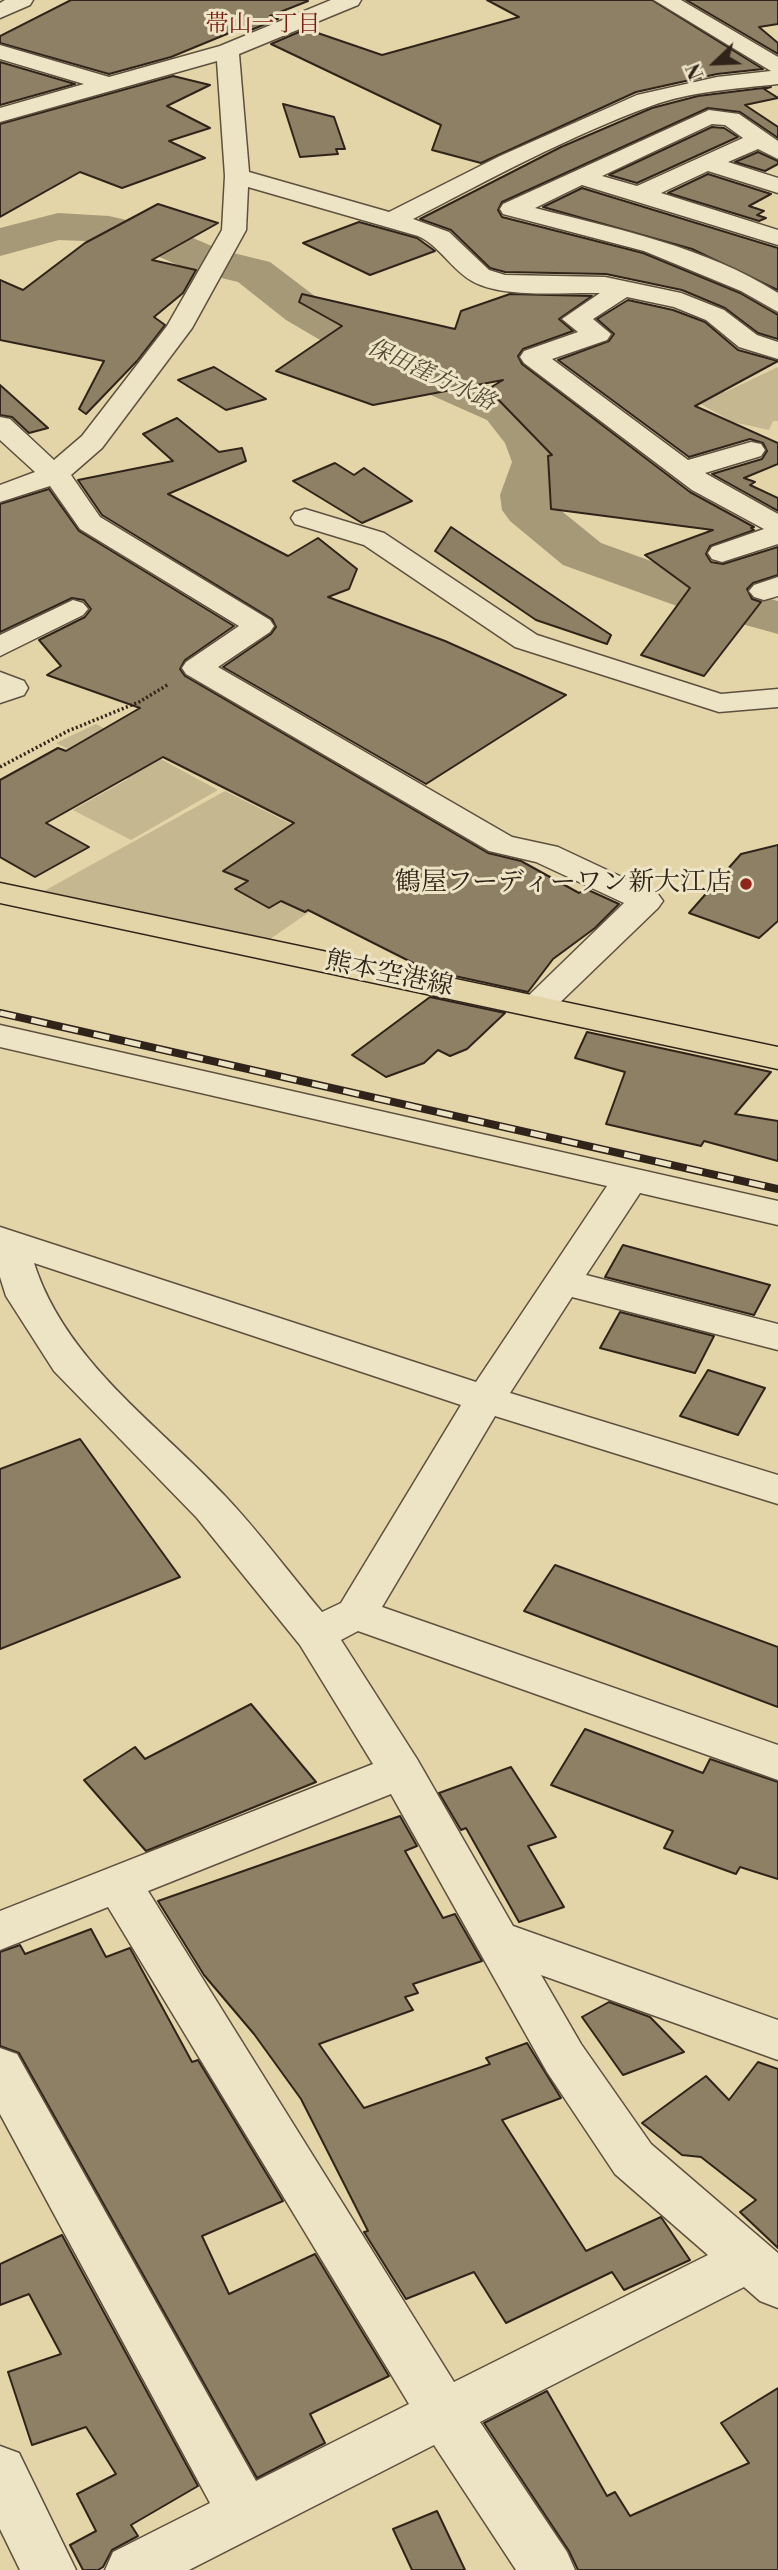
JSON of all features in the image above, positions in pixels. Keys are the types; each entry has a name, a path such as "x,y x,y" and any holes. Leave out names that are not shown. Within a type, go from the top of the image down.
{"main road":[{"name":"熊本空港線","path":"0,893 778,1058"}],"street":[{"path":"0,11 22,0"},
{"path":"0,115 228,51 350,0"},
{"path":"665,0 778,66"},
{"path":"0,494 54,475 92,442 179,328 234,230 237,176 228,51"},
{"path":"0,52 111,85"},
{"path":"390,221 508,161 645,100 717,83 778,77"},
{"path":"768,146 731,119 709,117 512,209 653,246 750,286 778,304"},
{"path":"638,194 706,163 768,146"},
{"path":"706,163 778,186"},
{"path":"237,176 440,237 480,275 502,283 584,284 623,289 693,305 715,316 748,341 778,351"},
{"path":"579,177 778,238"},
{"path":"750,286 778,274"},
{"path":"623,289 575,319 597,334 533,357 702,484 778,525"},
{"path":"748,341 778,324"},
{"path":"0,425 54,475 90,523 259,626 197,668 501,844 546,854 646,901 537,1006"},
{"path":"684,470 751,450"},
{"path":"305,518 374,539 526,641 719,703 778,698"},
{"path":"722,553 778,534"},
{"path":"0,648 73,609"},
{"path":"0,681 13,688 0,694"},
{"path":"0,1036 778,1213"},
{"path":"315,1634 356,1614 485,1399 629,1181"},
{"path":"4,1240 485,1399 778,1490"},
{"path":"4,1240 25,1296 68,1362 212,1508 315,1634 401,1771 564,2058 634,2159 763,2273 445,2415 143,2568"},
{"path":"562,1282 778,1337"},
{"path":"356,1614 778,1763"},
{"path":"0,1931 401,1771"},
{"path":"118,1883 445,2415 547,2570"},
{"path":"496,1939 778,2040"},
{"path":"0,2068 245,2514"},
{"path":"0,2471 48,2570"}],"path":[{"path":"0,767 68,731 139,702 197,668"}],"shaded area":[{"path":"778,367 778,421 773,421 769,430 733,422 686,396 717,388 725,392"},
{"path":"96,724 218,790 131,840 73,810 128,779 56,743"},
{"path":"225,791 376,866 270,939 44,891"}],"building":[{"path":"71,0 308,1 270,16 278,19 246,32 239,29 171,57 109,74 0,43 0,36"},
{"path":"487,0 652,0 763,69 717,74 636,92 481,163 432,150 441,125 271,44 306,29 382,55 519,17"},
{"path":"686,0 778,0 778,24 759,27 778,43 778,54"},
{"path":"0,62 75,84 0,105"},
{"path":"173,76 210,85 167,106 210,128 169,141 205,158 122,188 80,172 0,217 0,124"},
{"path":"771,87 764,89 778,98 745,105 778,127 778,138 740,112 708,108 502,202 498,210 502,217 643,253 740,293 778,315 778,339 758,333 725,308 682,290 606,274 505,272 490,268 451,230 420,219 561,147 652,108 698,96"},
{"path":"283,104 334,117 345,149 336,149 338,154 300,157"},
{"path":"712,127 724,128 738,137 637,183 609,175"},
{"path":"758,152 778,161 778,164 765,171 735,162"},
{"path":"708,174 771,194 749,206 764,211 757,215 766,218 759,221 668,193"},
{"path":"582,188 778,248 778,290 692,249 543,207"},
{"path":"158,204 218,223 152,260 196,270 183,293 154,317 165,325 137,361 86,414 79,409 104,361 0,340 0,280 23,290 85,243"},
{"path":"359,222 417,238 435,251 370,275 303,243"},
{"path":"302,294 455,329 461,311 510,294 592,296 559,319 573,331 523,349 518,356 522,364 690,492 754,527 751,528 754,530 710,546 706,554 711,562 723,564 778,547 778,575 753,583 747,589 752,599 761,602 704,676 641,655 690,588 645,555 713,530 551,509 548,456 552,455 488,389 503,380 373,405 276,371 342,326 299,302"},
{"path":"628,300 673,310 705,322 738,350 778,361 695,406 778,443 778,464 744,478 755,482 750,485 778,498 778,511 712,474 762,459 767,451 763,443 750,439 689,457 558,360 609,341 614,334 597,319"},
{"path":"214,367 266,399 226,410 178,380"},
{"path":"0,385 48,428 29,433 12,417 0,415"},
{"path":"177,418 219,452 242,448 246,461 168,494 288,556 318,538 357,569 349,589 328,597 445,641 566,695 426,784 223,667 271,634 276,627 272,619 102,515 78,480 173,461 143,434"},
{"path":"335,463 354,475 364,468 412,501 362,523 293,481"},
{"path":"49,489 79,531 234,626 185,660 180,669 185,676 488,853 521,861 579,893 586,889 619,904 595,928 553,959 528,992 427,970 308,910 305,912 281,901 269,908 235,889 248,881 223,871 294,823 163,757 46,823 89,847 35,877 0,857 0,780 58,748 66,751 140,708 47,675 61,666 39,640 85,617 91,609 84,600 72,598 0,632 0,504"},
{"path":"451,527 611,635 607,644 536,620 435,551"},
{"name":"鶴屋フーディーワン新大江店","path":"778,845 778,921 759,938 689,913 741,854"},
{"path":"430,997 505,1013 467,1049 450,1056 438,1050 424,1063 386,1077 352,1055"},
{"path":"587,1032 771,1072 735,1114 778,1121 778,1161 704,1141 701,1146 606,1124 625,1072 575,1058"},
{"path":"623,1245 770,1285 754,1315 605,1277"},
{"path":"620,1312 714,1336 695,1373 600,1348"},
{"path":"708,1370 765,1388 738,1435 680,1416"},
{"path":"80,1439 180,1577 0,1649 0,1469"},
{"path":"555,1565 778,1647 778,1707 524,1611"},
{"path":"251,1704 316,1782 146,1851 84,1780 135,1747 145,1759"},
{"path":"585,1729 703,1773 710,1759 778,1782 778,1879 740,1867 736,1874 664,1848 673,1831 551,1785"},
{"path":"511,1767 556,1837 528,1846 564,1907 519,1922 466,1828 461,1830 439,1793"},
{"path":"400,1816 417,1846 405,1851 443,1918 455,1914 482,1961 413,1984 418,1993 405,1997 413,2010 319,2044 364,2108 490,2064 486,2058 527,2043 561,2098 502,2120 586,2251 661,2217 690,2260 624,2290 612,2272 506,2323 474,2272 406,2299 364,2232 368,2231 301,2099 254,2034 204,1975 158,1901"},
{"path":"91,1929 106,1957 130,1948 192,2062 198,2060 283,2201 202,2236 229,2294 315,2254 389,2376 310,2414 325,2443 257,2478 19,2053 0,2046 0,1952 20,1945 25,1954"},
{"path":"609,2002 650,2017 684,2052 623,2075 582,2017"},
{"path":"758,2062 778,2069 778,2248 740,2212 756,2200 701,2157 682,2155 642,2123 706,2076 729,2100"},
{"path":"62,2235 198,2486 131,2525 138,2536 112,2550 103,2567 98,2570 83,2570 70,2545 96,2531 77,2494 116,2474 86,2427 32,2445 8,2372 61,2354 29,2294 0,2305 0,2264"},
{"path":"778,2388 778,2570 578,2570 569,2551 484,2423 547,2391 607,2496 615,2492 630,2516 749,2463 721,2423"},
{"path":"437,2511 465,2570 412,2570 393,2529"}],"waterway":[{"name":"保田窪方水路","path":"0,242 58,226 109,229 163,242 205,260 254,272 303,310 378,354 504,410 529,440 537,462 526,495 528,510 582,554 696,595 778,618"}],"railway":[{"path":"0,1013 778,1189"}],"place":[{"name":"鶴屋フーディーワン新大江店","path":"746,884"}],"district":[{"name":"帯山一丁目","path":"263,25"}]}
